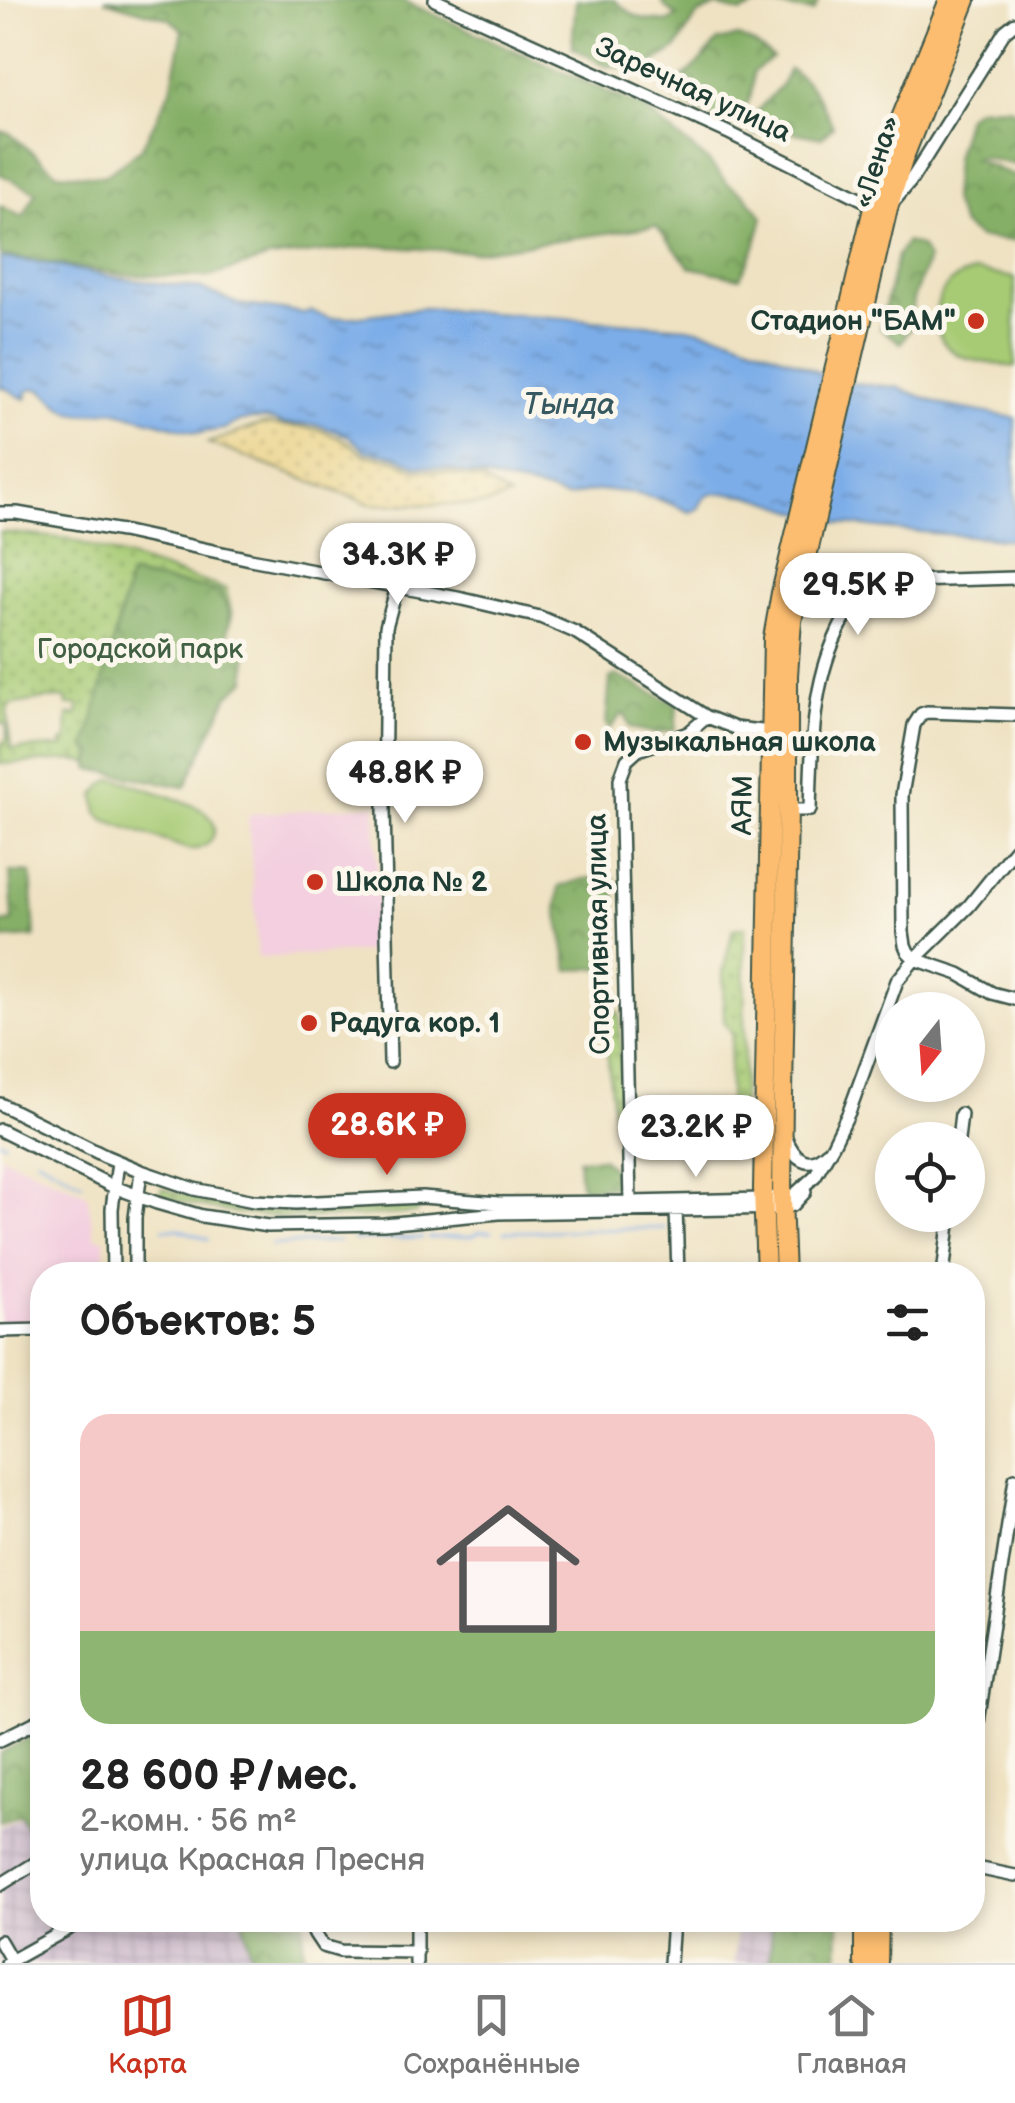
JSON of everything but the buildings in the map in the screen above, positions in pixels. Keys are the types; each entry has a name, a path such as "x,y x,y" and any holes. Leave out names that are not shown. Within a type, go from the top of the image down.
{"highway":[{"name":"«Лена»","path":"848,344 881,206 891,143 948,0"},
{"name":"«Лена»","path":"881,206 966,0"},
{"name":"АЯМ","path":"765,1262 763,1203 773,638 797,563 848,344"},
{"name":"АЯМ","path":"785,1262 782,1203 789,642 797,563"},
{"path":"864,1932 864,1963"},
{"path":"878,1963 879,1932"}],"street":[{"name":"Заречная улица","path":"434,0 881,206"},
{"path":"881,206 910,182 1006,31 1015,24"},
{"path":"0,514 17,513 122,531 521,612 576,632 708,717 735,728 771,732"},
{"path":"788,810 810,810 814,719 827,660 843,620 864,586 878,582 1015,578"},
{"path":"390,1062 384,810 386,628 397,586"},
{"path":"1015,714 921,714 914,724 904,780 902,828 903,932 908,952 914,959 1015,999"},
{"name":"Спортивная улица","path":"630,1202 620,779 626,760 638,750 688,733 708,717"},
{"path":"0,1104 118,1162 194,1189 254,1201 422,1197 499,1203 782,1203 798,1194 815,1176 833,1145 897,980 969,906 1015,849"},
{"path":"960,1122 961,1114"},
{"path":"0,1130 138,1196 202,1216 268,1226 384,1224 499,1213 676,1210 763,1203"},
{"path":"783,1131 793,1152 804,1160 818,1160 833,1145"},
{"path":"112,1262 118,1162"},
{"path":"135,1262 142,1171"},
{"path":"676,1210 678,1262"},
{"path":"945,1262 948,1232"},
{"path":"112,1256 135,1255"},
{"path":"0,1331 30,1330"},
{"path":"985,1676 1015,1479"},
{"path":"0,1740 30,1725"},
{"path":"0,1885 30,1866"},
{"path":"985,1870 1015,1876"},
{"path":"0,1941 9,1962 63,1932"},
{"path":"314,1932 322,1946 340,1951 416,1958 416,1932"},
{"path":"670,1963 672,1932"}],"shaded area":[{"name":"Школа № 2","path":"375,805 380,951 258,958 248,814"},
{"path":"0,1155 87,1194 95,1237 104,1239 105,1262 30,1262 30,1328 0,1329"},
{"path":"21,1818 30,1835 30,1932 254,1932 262,1963 0,1963 0,1826"},
{"path":"736,1932 775,1932 774,1963 734,1963"}],"green space":[{"path":"104,0 402,0 640,106 708,161 763,217 755,247 740,278 690,267 656,226 473,252 373,246 269,258 208,277 126,275 0,255 0,206 23,217 36,192 0,174 0,131 9,133 57,173 104,176 141,149 171,89 183,30 170,19"},
{"path":"576,0 614,0 638,17 667,22 677,16 661,0 819,0 813,12 760,4 741,13 717,6 697,15 676,49 642,70 606,66 572,47"},
{"path":"738,37 773,58 753,72 749,101 732,125 665,91 695,67 718,41"},
{"path":"789,69 810,86 833,126 821,138 772,128 755,135 744,125 782,84"},
{"path":"977,108 1015,110 1015,165 974,159 1015,176 1015,241 979,238 962,225 952,200 955,158 967,116"},
{"path":"906,242 920,246 928,259 913,299 910,329 901,343 880,328 897,256"},
{"name":"Стадион \"БАМ\"","path":"977,271 1015,278 1015,367 966,358 952,351 937,328 942,292 954,279"},
{"name":"Городской парк","path":"0,532 69,539 226,589 232,616 224,639 228,690 187,784 75,760 0,764 0,746 7,738 6,724 0,723","holes":["66,698 67,705 78,705 79,711 77,715 68,715 67,741 62,742 62,747 11,749 9,705"]},
{"path":"130,575 221,591 229,614 227,638 247,652 246,680 228,696 185,787 90,769 91,753 86,748"},
{"path":"616,675 677,705 675,730 654,734 630,728 622,714 610,729 606,725 610,678"},
{"path":"113,779 166,795 206,813 214,826 212,838 202,847 188,849 105,820 98,813 95,795"},
{"path":"10,872 31,873 35,937 0,939 0,923 13,921"},
{"path":"614,877 619,967 569,970 557,910 559,887 584,879"},
{"path":"745,927 744,1063 741,1114 736,1123 736,1114 729,1104 732,1034 724,1021 723,973 733,929"},
{"path":"609,1011 619,1012 623,1133 614,1125 605,1027"},
{"path":"602,1158 620,1176 617,1187 584,1188 580,1184 578,1159"},
{"path":"162,1188 222,1205 269,1211 418,1209 416,1213 287,1218 193,1205 160,1195"},
{"path":"30,1737 30,1834 20,1815 0,1822 0,1753"},
{"path":"246,1932 303,1932 304,1963 253,1963"},
{"path":"771,1932 839,1932 838,1963 770,1963"}],"sand":[{"path":"262,424 318,429 347,441 365,455 396,460 416,470 483,480 509,497 484,505 370,504 208,443"}],"water":[{"name":"Тында","path":"0,258 199,288 238,304 310,311 330,318 424,308 688,327 730,336 838,382 896,387 943,405 1015,418 1015,540 839,523 736,494 709,495 698,509 690,512 626,492 599,491 565,497 443,468 417,466 396,456 366,451 349,436 318,425 252,419 198,433 113,410 72,412 34,388 24,399 0,387"}],"waterway":[{"path":"0,1141 5,1143"},
{"path":"36,1158 82,1183"},
{"path":"504,1232 665,1228"},
{"path":"163,1229 178,1229 208,1239"},
{"path":"428,1238 492,1232"},
{"path":"354,1240 422,1238"},
{"path":"271,1245 338,1241"}],"place":[{"name":"Стадион \"БАМ\"","path":"976,321"},
{"name":"Музыкальная школа","path":"583,742"},
{"name":"Школа № 2","path":"315,882"},
{"name":"Радуга кор. 1","path":"309,1023"}]}
